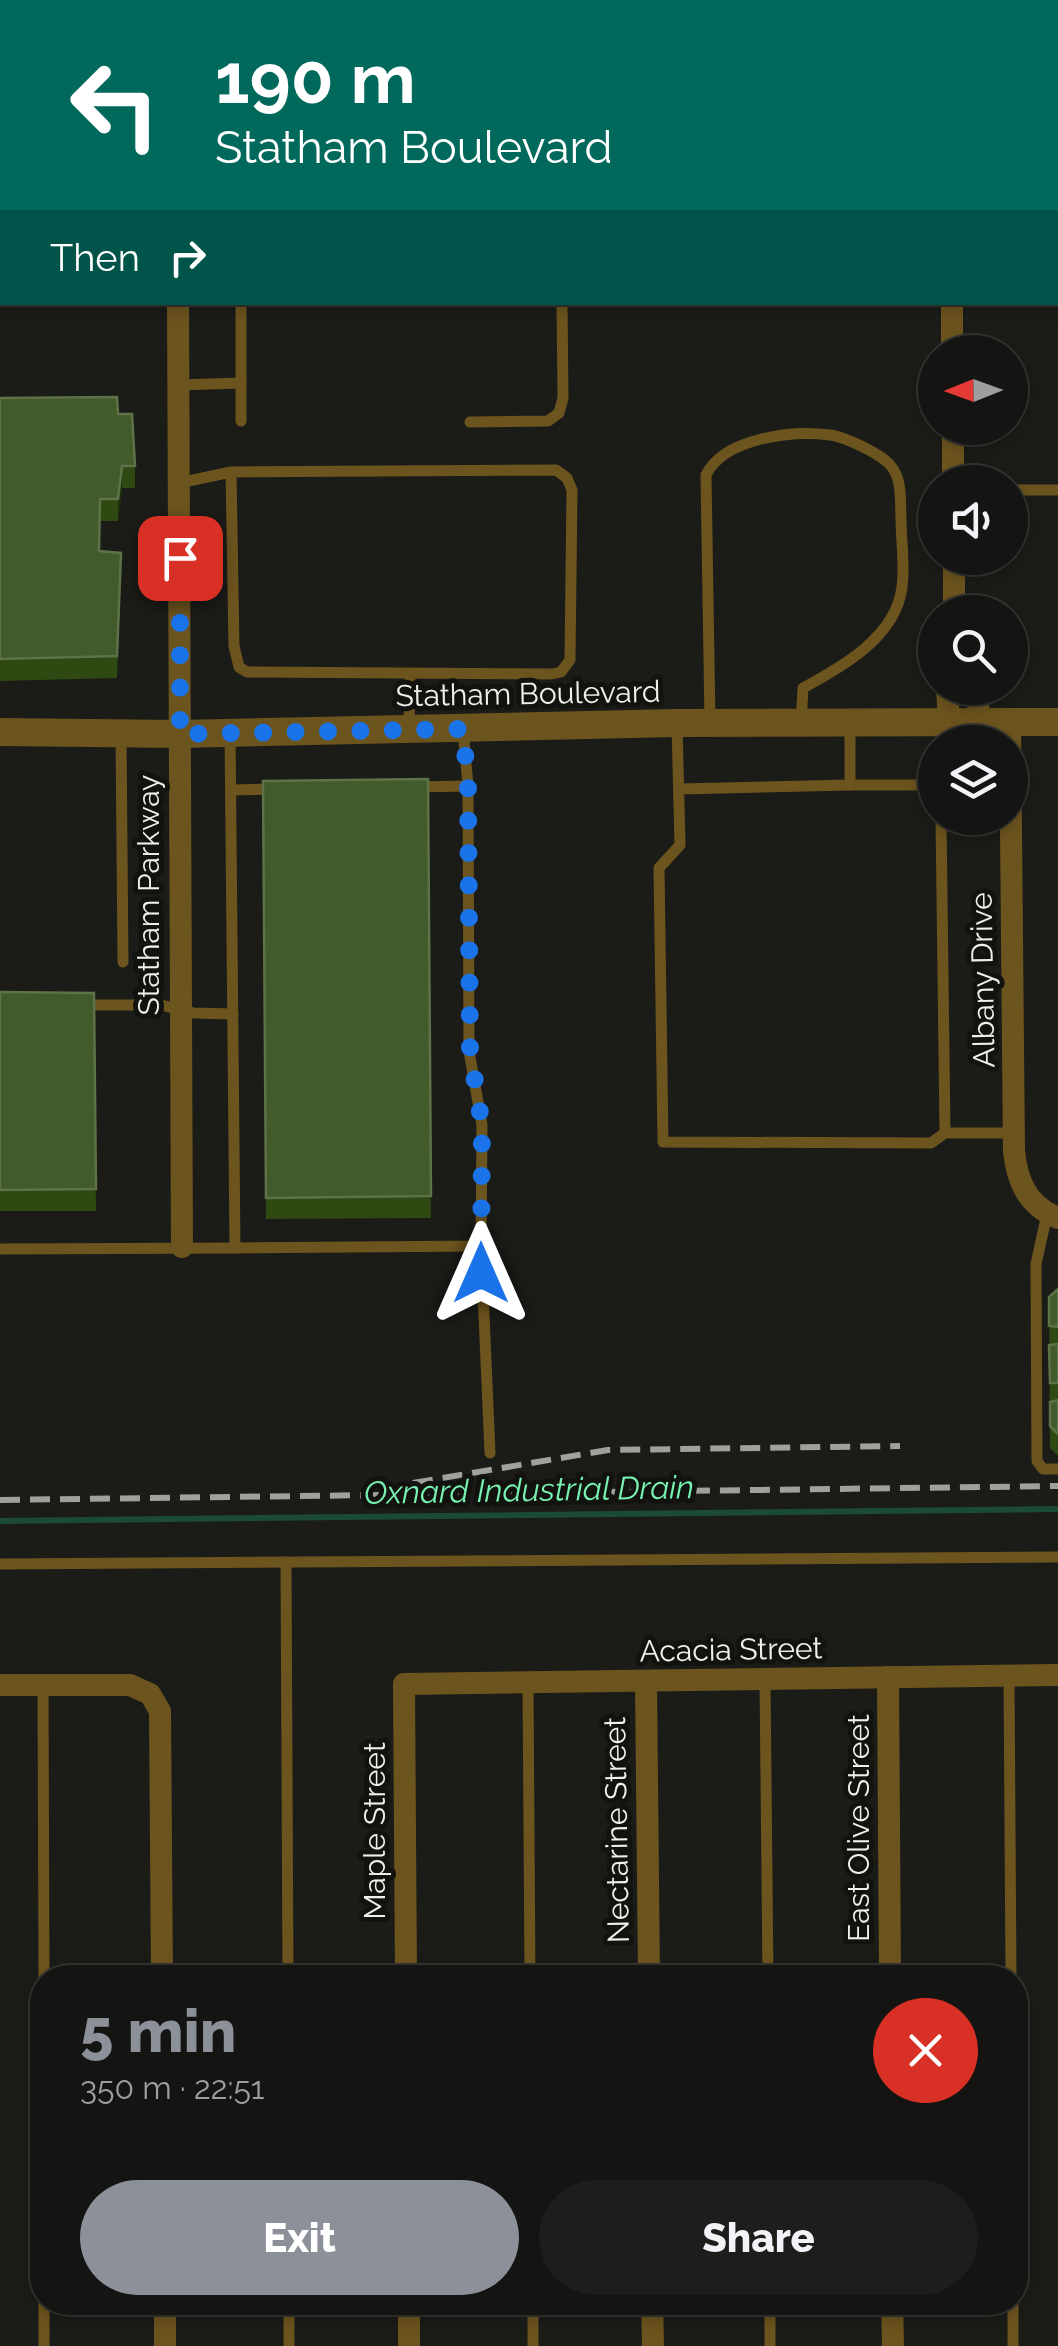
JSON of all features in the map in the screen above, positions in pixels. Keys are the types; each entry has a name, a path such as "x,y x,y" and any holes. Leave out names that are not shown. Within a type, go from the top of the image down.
{"street":[{"name":"Statham Parkway","path":"178,305 182,1247"},
{"path":"952,305 952,335"},
{"path":"948,705 949,721"},
{"path":"978,705 980,721"},
{"name":"Statham Boulevard","path":"0,732 180,734 710,722 1058,722"},
{"name":"Albany Drive","path":"1010,722 1015,1164 1023,1190 1053,1216"},
{"name":"Acacia Street","path":"404,1684 1058,1675"},
{"name":"East Olive Street","path":"888,1677 890,1965"},
{"name":"Nectarine Street","path":"646,1681 649,1965"},
{"path":"0,1685 130,1684 150,1694 160,1711 162,1965"},
{"name":"Maple Street","path":"404,1684 406,1965"},
{"path":"165,2315 166,2346"},
{"path":"409,2315 409,2346"},
{"path":"652,2315 653,2346"},
{"path":"892,2315 893,2346"}],"lane":[{"path":"240,305 241,421"},
{"path":"470,422 548,421 559,413 563,398 562,305"},
{"path":"178,384 241,383"},
{"path":"710,722 706,475 712,462 730,449 796,436 834,435 888,462 900,483 902,589 891,616 854,660 804,688 801,722"},
{"path":"179,483 230,472 545,467 567,478 572,490 574,649 566,667 552,674 256,675 240,668 234,646 230,472"},
{"path":"1028,490 1058,490"},
{"path":"410,674 410,730"},
{"path":"850,722 850,785"},
{"path":"678,723 680,846 660,868 663,1142 931,1143 945,1133 1014,1133"},
{"path":"463,729 468,786 470,1050 482,1125 481,1246 490,1453"},
{"path":"230,732 235,1248"},
{"path":"121,733 123,962"},
{"path":"680,789 918,785"},
{"path":"389,787 468,786"},
{"path":"231,790 290,789"},
{"path":"942,835 945,1133"},
{"path":"72,1005 162,1005 233,1014"},
{"path":"1053,1216 1036,1264 1042,1301 1039,1467 1058,1469"},
{"path":"0,1249 481,1246"},
{"path":"0,1564 1058,1557"},
{"path":"286,1562 288,1965"},
{"path":"1010,1676 1011,1965"},
{"path":"765,1679 768,1965"},
{"path":"528,1683 530,1965"},
{"path":"43,1684 44,1965"},
{"path":"44,2315 44,2346"},
{"path":"289,2315 289,2346"},
{"path":"532,2315 533,2346"},
{"path":"770,2315 770,2346"},
{"path":"1013,2315 1013,2346"}],"building":[{"path":"117,397 118,414 132,414 135,466 122,466 118,499 100,499 99,551 121,553 117,656 0,659 0,398"},
{"path":"428,779 431,1196 266,1198 263,781"},
{"path":"0,992 94,993 96,1189 0,1190"},
{"path":"1058,1289 1058,1327 1049,1326 1049,1297"},
{"path":"1058,1344 1058,1383 1050,1383 1049,1345"},
{"path":"1058,1400 1058,1434 1050,1426 1050,1402"}],"waterway":[{"name":"Oxnard Industrial Drain","path":"0,1521 1058,1509"}],"railway":[{"path":"413,1483 608,1450 900,1446"},
{"path":"0,1500 1058,1486"}],"route":[{"path":"180,558 180,734 463,729 468,786 470,1050 482,1125 481,1273"}]}
